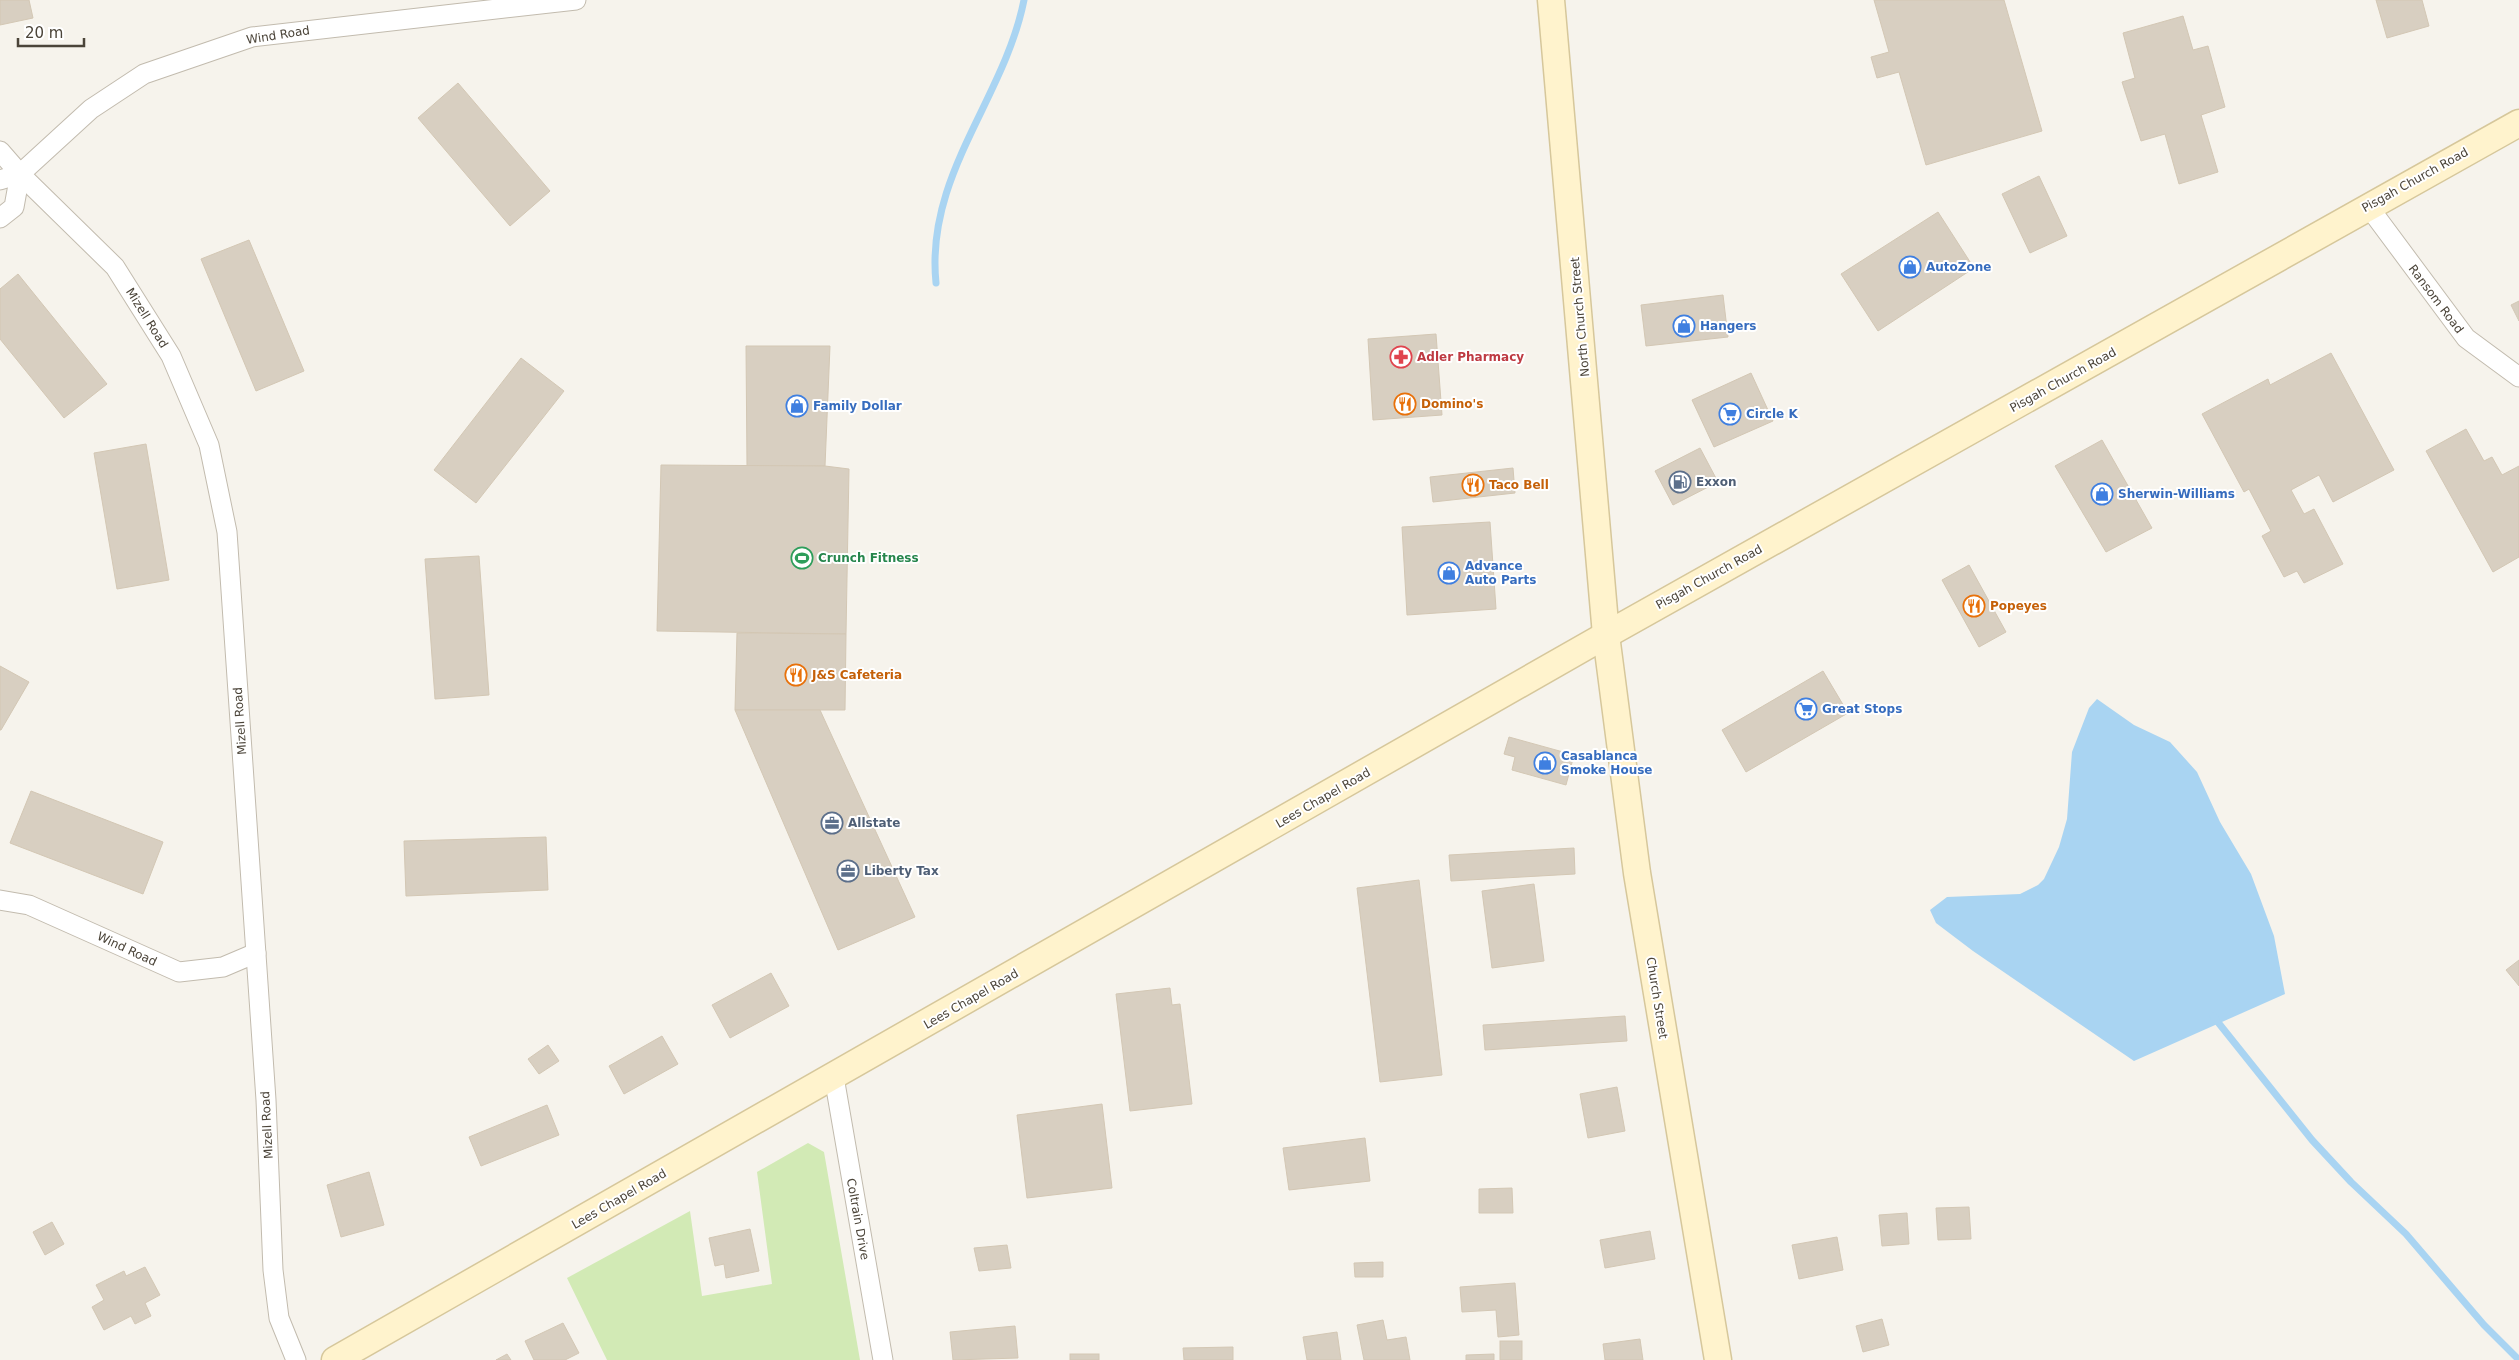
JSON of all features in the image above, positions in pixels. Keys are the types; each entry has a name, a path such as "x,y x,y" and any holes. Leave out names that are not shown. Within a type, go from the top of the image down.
{"main road":[{"name":"North Church Street","path":"1551,0 1606,635"},
{"name":"Pisgah Church Road","path":"1606,635 2519,123"},
{"name":"Lees Chapel Road","path":"335,1360 834,1078 1606,635"},
{"name":"Church Street","path":"1606,635 1637,873 1718,1360"}],"street":[{"name":"Wind Road","path":"0,180 20,174 91,109 144,74 252,37 576,0"},
{"name":"Mizell Road","path":"0,151 20,174 115,267 171,356 209,446 227,532 266,1100 273,1270 279,1318 296,1360"},
{"path":"0,218 14,207 20,174"},
{"name":"Ransom Road","path":"2368,206 2466,338 2519,377"},
{"name":"Wind Road","path":"0,900 29,905 179,972 223,967 256,953"},
{"name":"Coltrain Drive","path":"834,1078 883,1360"}],"green space":[{"path":"808,1143 824,1152 860,1360 607,1360 567,1278 690,1211 702,1296 772,1284 757,1172"}],"water":[{"path":"2097,699 2134,725 2170,742 2197,772 2220,822 2251,874 2274,936 2285,994 2134,1061 1973,951 1936,923 1930,910 1947,897 2020,894 2038,885 2044,879 2059,847 2067,819 2072,752 2089,708"}],"building":[{"path":"0,0 29,0 33,18 0,25"},
{"path":"1874,0 2004,0 2042,131 1926,165 1899,72 1877,78 1871,57 1889,52"},
{"path":"2376,0 2422,0 2429,26 2387,38"},
{"path":"2183,16 2193,50 2208,46 2225,107 2201,115 2218,172 2179,184 2165,134 2141,141 2122,82 2135,78 2123,33"},
{"path":"458,83 550,191 510,226 418,118"},
{"path":"2039,176 2067,236 2030,253 2002,194"},
{"path":"1938,212 1974,268 1878,331 1841,274"},
{"path":"249,240 304,371 256,391 201,259"},
{"path":"18,274 107,384 64,418 0,339 0,289"},
{"path":"1723,295 1728,337 1646,346 1641,305"},
{"path":"2519,301 2519,321 2511,305"},
{"path":"1436,334 1442,415 1373,420 1368,339"},
{"path":"746,346 830,346 825,466 747,466"},
{"path":"2331,353 2394,470 2333,502 2319,475 2291,490 2304,514 2314,509 2343,564 2304,583 2297,571 2284,577 2262,536 2271,531 2249,489 2244,492 2202,414 2268,379 2270,385"},
{"path":"521,358 564,391 476,503 434,470"},
{"path":"1751,373 1773,421 1714,447 1692,400"},
{"path":"2466,429 2484,461 2492,457 2502,475 2519,466 2519,557 2493,572 2426,451"},
{"path":"2102,440 2152,528 2106,552 2055,466"},
{"path":"146,444 169,580 117,589 94,453"},
{"path":"1700,448 1718,482 1673,505 1655,471"},
{"path":"661,465 825,466 849,469 846,634 657,631"},
{"name":"Taco Bell","path":"1513,468 1515,493 1433,502 1430,477"},
{"path":"1490,522 1496,609 1407,615 1402,527"},
{"path":"479,556 489,695 435,699 425,559"},
{"name":"Popeyes","path":"1969,565 2006,632 1979,647 1942,580"},
{"path":"737,633 846,634 845,710 735,710"},
{"path":"0,666 29,682 1,730 0,730"},
{"path":"1823,671 1848,713 1746,772 1722,730"},
{"path":"735,710 820,710 915,917 838,950"},
{"path":"1509,737 1574,755 1566,785 1512,770 1515,757 1504,754"},
{"path":"31,791 163,842 143,894 10,843"},
{"path":"546,837 548,890 406,896 404,841"},
{"path":"1574,848 1575,874 1451,881 1449,855"},
{"path":"1419,880 1442,1075 1380,1082 1357,888"},
{"path":"1534,884 1544,961 1492,968 1482,891"},
{"path":"2519,960 2519,986 2506,970"},
{"path":"771,973 789,1006 730,1038 712,1005"},
{"path":"1170,988 1172,1005 1180,1004 1192,1104 1130,1111 1116,994"},
{"path":"1625,1016 1627,1041 1485,1050 1483,1025"},
{"path":"662,1036 678,1064 624,1094 609,1066"},
{"path":"548,1045 559,1061 539,1074 528,1059"},
{"path":"1617,1087 1625,1131 1588,1138 1580,1094"},
{"path":"1102,1104 1112,1188 1027,1198 1017,1115"},
{"path":"547,1105 559,1135 481,1166 469,1137"},
{"path":"1365,1138 1370,1181 1289,1190 1283,1148"},
{"path":"369,1172 384,1225 341,1237 327,1185"},
{"path":"1512,1188 1513,1213 1479,1213 1479,1189"},
{"path":"1969,1207 1971,1239 1938,1240 1936,1208"},
{"path":"1907,1213 1909,1244 1882,1246 1879,1215"},
{"path":"52,1222 64,1244 45,1255 33,1232"},
{"path":"750,1229 759,1271 726,1278 724,1264 715,1266 709,1238"},
{"path":"1650,1231 1655,1259 1605,1268 1600,1240"},
{"path":"1837,1237 1843,1270 1799,1279 1792,1245"},
{"path":"1007,1245 1011,1268 979,1271 974,1248"},
{"path":"1383,1262 1383,1277 1355,1277 1354,1263"},
{"path":"145,1267 160,1295 145,1303 151,1316 135,1324 131,1316 104,1330 92,1307 104,1300 96,1285 124,1271 126,1276"},
{"path":"1515,1283 1519,1335 1498,1337 1496,1310 1462,1312 1460,1287"},
{"path":"1882,1319 1889,1345 1863,1352 1856,1326"},
{"path":"1383,1320 1387,1340 1406,1337 1410,1360 1364,1360 1357,1325"},
{"path":"563,1323 579,1353 565,1360 534,1360 525,1341"},
{"path":"1015,1326 1018,1358 953,1360 950,1332"},
{"path":"1337,1332 1341,1360 1307,1360 1303,1337"},
{"path":"1640,1339 1643,1360 1605,1360 1603,1344"},
{"path":"1500,1341 1522,1341 1522,1360 1500,1360"},
{"path":"1233,1347 1233,1360 1184,1360 1183,1348"},
{"path":"507,1354 511,1360 496,1360"},
{"path":"1070,1354 1099,1354 1099,1360 1070,1360"},
{"path":"1494,1354 1494,1360 1466,1360 1466,1355"}],"waterway":[{"path":"936,283 936,244 942,207 968,138 1000,71 1014,36 1024,0"},
{"path":"2213,1016 2312,1140 2351,1182 2406,1234 2484,1325 2519,1360"}],"place":[{"name":"AutoZone","path":"1910,267"},
{"name":"Hangers","path":"1684,326"},
{"name":"Adler Pharmacy","path":"1401,357"},
{"name":"Domino's","path":"1405,404"},
{"name":"Family Dollar","path":"797,406"},
{"name":"Circle K","path":"1730,414"},
{"name":"Exxon","path":"1680,482"},
{"name":"Taco Bell","path":"1473,485"},
{"name":"Sherwin-Williams","path":"2102,494"},
{"name":"Crunch Fitness","path":"802,558"},
{"name":"Advance Auto Parts","path":"1449,573"},
{"name":"Popeyes","path":"1974,606"},
{"name":"J&S Cafeteria","path":"796,675"},
{"name":"Great Stops","path":"1806,709"},
{"name":"Casablanca Smoke House","path":"1545,763"},
{"name":"Allstate","path":"832,823"},
{"name":"Liberty Tax","path":"848,871"}]}
